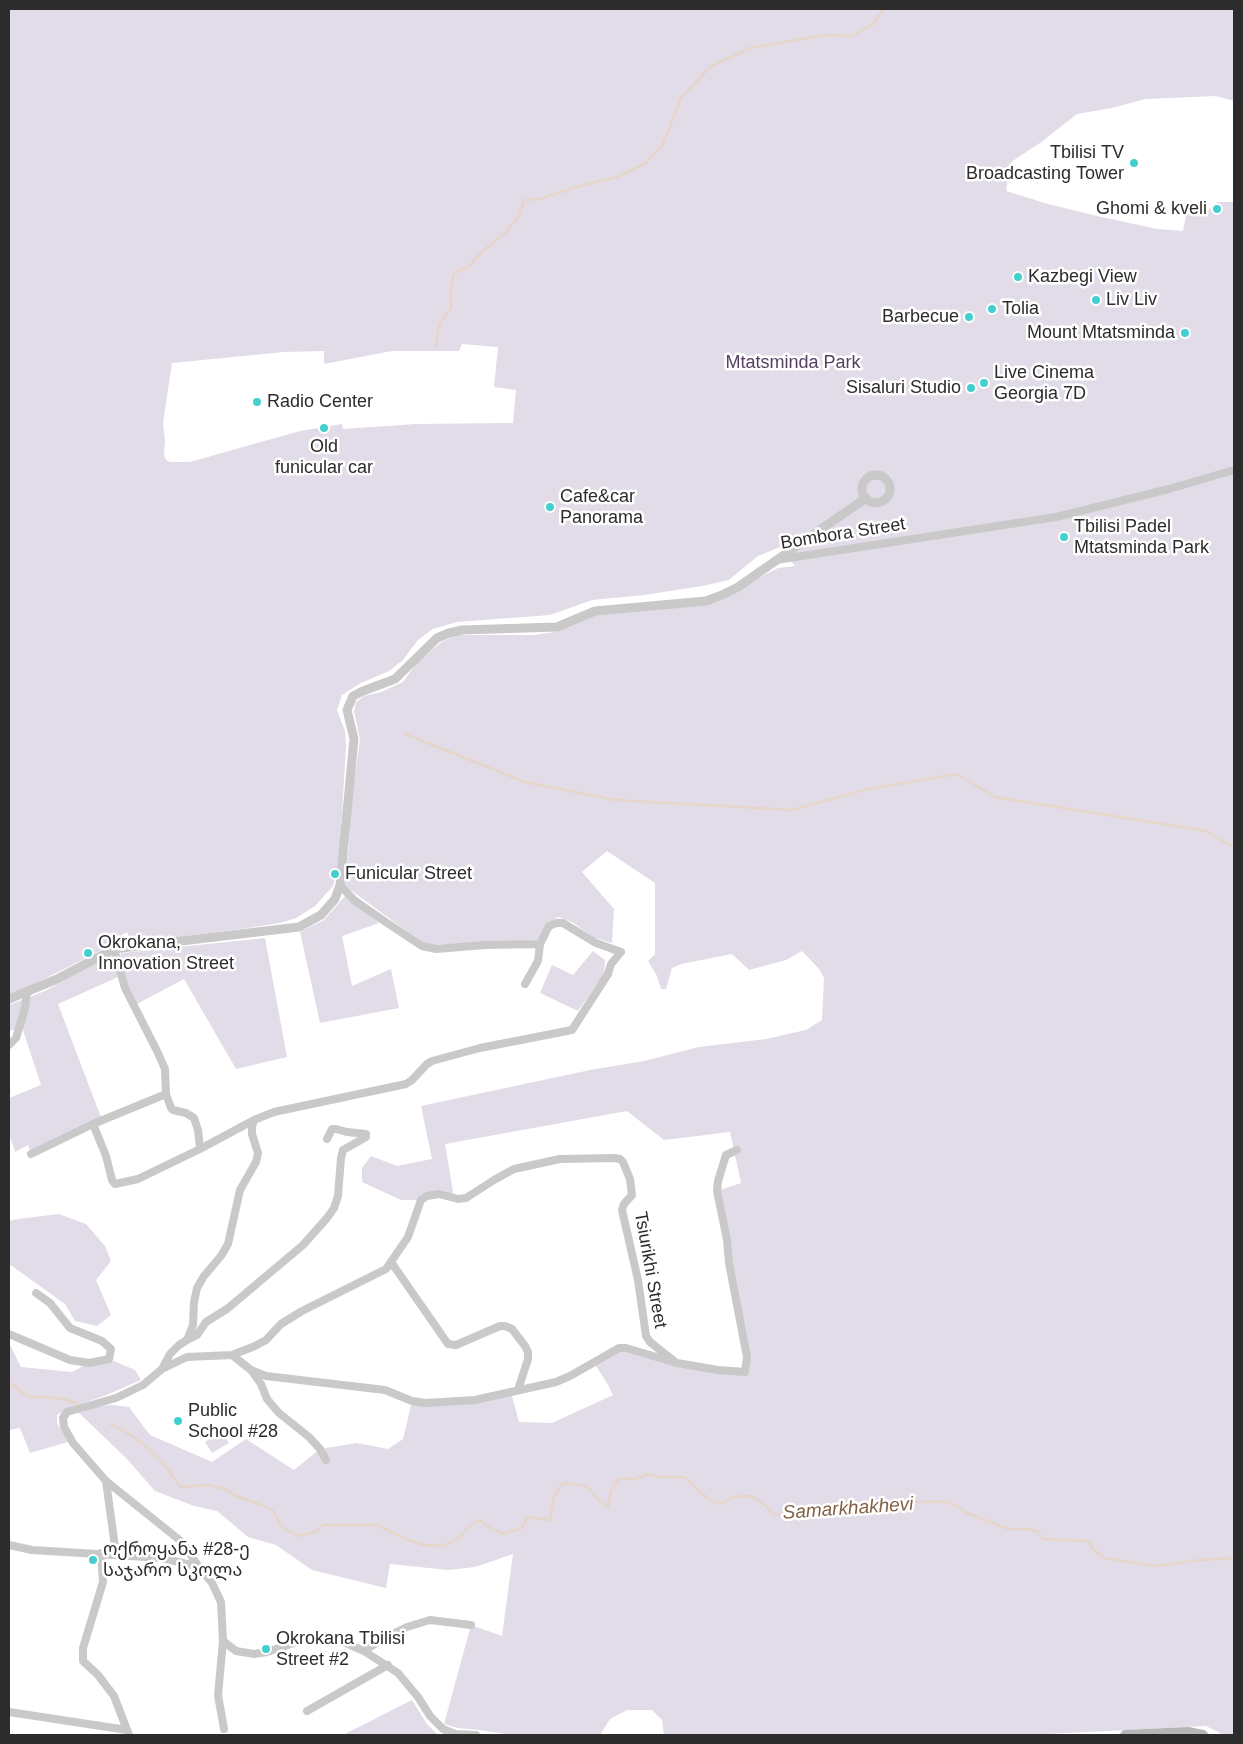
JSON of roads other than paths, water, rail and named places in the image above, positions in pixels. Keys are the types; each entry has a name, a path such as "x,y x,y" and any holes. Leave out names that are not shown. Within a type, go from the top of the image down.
{"main road":[{"path":"1126,1735 1188,1732 1203,1735"}],"street":[{"name":"Bombora Street","path":"9,999 114,949 299,927 321,915 335,899 340,884 354,739 347,710 353,696 395,679 437,638 462,630 547,629 557,627 595,611 706,601 738,586 776,560 1056,517 1169,489 1234,470"},
{"path":"776,560 866,498"},
{"path":"340,884 354,900 422,946 436,949 485,945 540,944"},
{"path":"93,1124 115,1184 138,1179 254,1120 274,1112 406,1084 426,1064 432,1061 480,1048 572,1030 608,974 610,964 622,954 596,944 560,922 549,926 540,944 538,961 526,984"},
{"path":"114,949 124,988 158,1051 165,1068 166,1094 173,1110 186,1112 194,1118 198,1130 200,1149"},
{"path":"9,1045 16,1038 26,1008 27,992"},
{"path":"31,1154 93,1124 166,1094"},
{"path":"187,1340 193,1325 197,1288 228,1244 240,1190 256,1162 258,1153 252,1127 254,1120"},
{"path":"162,1369 170,1354 179,1345 197,1335 206,1322 227,1309 303,1245 327,1218 334,1208 338,1196 343,1150 366,1136 366,1134 347,1132 336,1128 332,1129 327,1139"},
{"path":"224,1729 218,1695 223,1642 221,1602 212,1583 182,1542 106,1481 73,1443 64,1428 63,1418 67,1412 116,1398 143,1385 162,1369 187,1357 232,1355 251,1370 266,1376 385,1390 425,1404 475,1400 556,1382 619,1348 626,1348 677,1364 745,1372 747,1357 717,1191 726,1155 736,1150"},
{"name":"Tsiurikhi Street","path":"232,1355 260,1343 281,1324 302,1311 386,1269 408,1237 421,1200 428,1196 440,1194 458,1199 466,1198 514,1169 560,1159 620,1159 630,1179 632,1190 632,1194 622,1210 638,1280 646,1336 650,1342 677,1364"},
{"path":"391,1262 448,1344 456,1345 500,1326 512,1329 528,1352 528,1359 518,1390"},
{"path":"9,1334 70,1360 89,1363 109,1358 111,1349 102,1341 70,1328 50,1303 36,1293"},
{"path":"251,1370 267,1399 279,1413 309,1437 320,1449 326,1460"},
{"path":"106,1481 116,1554"},
{"path":"9,1545 32,1550 162,1558 200,1567"},
{"path":"101,1553 103,1582 83,1648 83,1662 98,1675 114,1696 128,1733"},
{"path":"364,1651 386,1637 407,1627 430,1620 471,1624"},
{"path":"223,1642 236,1651 254,1654 267,1652 309,1638 340,1641 364,1651 398,1673 418,1697 430,1716 443,1729 455,1734 476,1735"},
{"path":"307,1711 388,1665"},
{"path":"9,1712 128,1733"}],"waterway":[{"path":"436,347 438,330 442,320 451,308 451,288 454,273 467,268 484,250 506,232 519,216 524,200 540,199 583,185 617,177 646,163 663,144 681,98 710,67 750,48 825,35 852,36 872,25 884,9"},
{"path":"405,734 525,782 615,800 792,810 868,789 957,774 995,797 1206,831 1234,847"},
{"name":"Samarkhakhevi","path":"9,1382 27,1396 64,1399 76,1403"},
{"name":"Samarkhakhevi","path":"110,1424 131,1435 148,1448 163,1463 181,1487 208,1485 225,1489 234,1495 273,1511 282,1527 298,1536 316,1532 323,1525 377,1525 406,1539 424,1545 442,1546 461,1536 469,1526 480,1520 490,1528 503,1534 522,1528 527,1517 550,1520 554,1496 562,1484 577,1484 588,1487 600,1502 608,1507 611,1491 618,1479 635,1479 648,1474 659,1477 684,1477 711,1501 721,1504 732,1497 751,1496 765,1505 773,1514 798,1516 821,1508 885,1506 904,1502 946,1502 955,1505 967,1513 1008,1529 1037,1531 1043,1539 1089,1541 1092,1548 1104,1558 1154,1566 1234,1558"}],"place":[{"name":"Tbilisi TV Broadcasting Tower","path":"1134,163"},
{"name":"Ghomi & kveli","path":"1217,209"},
{"name":"Kazbegi View","path":"1018,277"},
{"name":"Liv Liv","path":"1096,300"},
{"name":"Tolia","path":"992,309"},
{"name":"Barbecue","path":"969,317"},
{"name":"Mount Mtatsminda","path":"1185,333"},
{"name":"Live Cinema Georgia 7D","path":"984,383"},
{"name":"Sisaluri Studio","path":"971,388"},
{"name":"Radio Center","path":"257,402"},
{"name":"Old funicular car","path":"324,428"},
{"name":"Cafe&car Panorama","path":"550,507"},
{"name":"Tbilisi Padel Mtatsminda Park","path":"1064,537"},
{"name":"Funicular Street","path":"335,874"},
{"name":"Okrokana, Innovation Street","path":"88,953"},
{"name":"Public School #28","path":"178,1421"},
{"name":"ოქროყანა #28-ე საჯარო სკოლა","path":"93,1560"},
{"name":"Okrokana Tbilisi Street #2","path":"266,1649"}],"park label":[{"name":"Mtatsminda Park","path":"793,363"}]}
